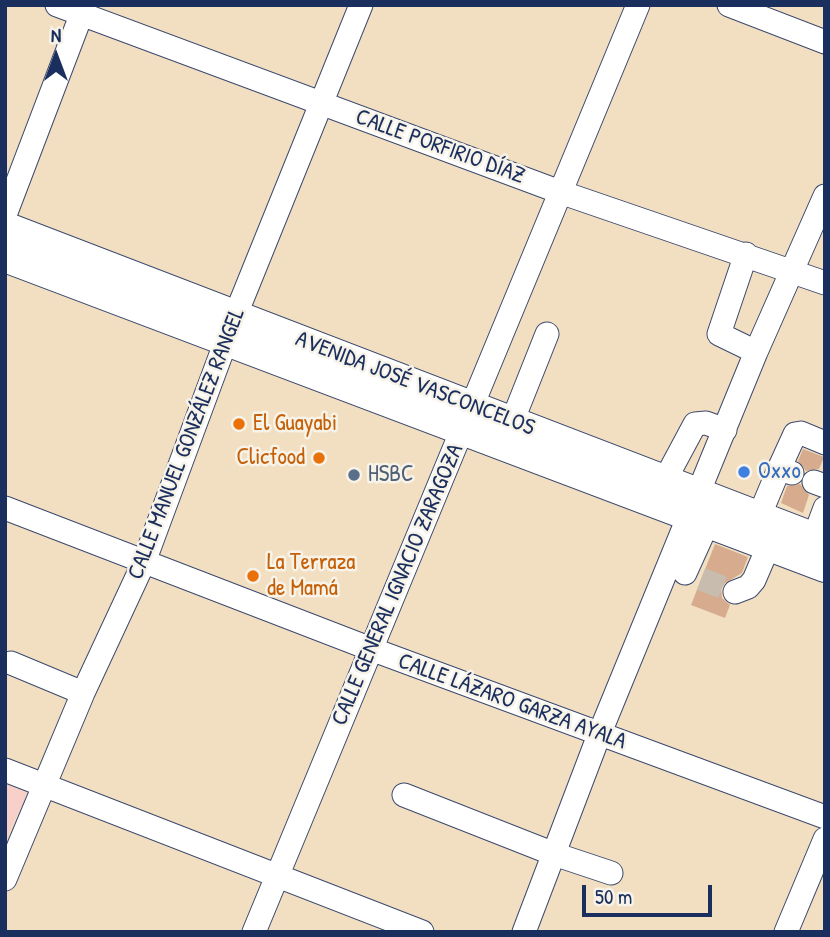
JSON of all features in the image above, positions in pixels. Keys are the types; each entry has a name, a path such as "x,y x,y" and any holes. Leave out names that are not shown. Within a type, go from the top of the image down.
{"main road":[{"name":"AVENIDA JOSÉ VASCONCELOS","path":"5,227 231,327 817,552"},
{"name":"AVENIDA JOSÉ VASCONCELOS","path":"5,257 231,327"}],"street":[{"name":"CALLE PORFIRIO DÍAZ","path":"57,5 83,10 322,104 560,191 825,283"},
{"name":"CALLE MANUEL GONZÁLEZ RANGEL","path":"5,879 83,693 144,562 231,327 361,5"},
{"name":"CALLE GENERAL IGNACIO ZARAGOZA","path":"254,932 638,5"},
{"path":"729,5 825,42"},
{"path":"5,215 83,10"},
{"path":"524,932 599,735 685,573 726,430 756,352 825,196"},
{"path":"746,254 719,334 756,352"},
{"path":"508,434 547,334"},
{"path":"659,491 695,424 706,423 726,430"},
{"path":"735,592 748,587 764,531 786,471 795,434 801,433 825,443"},
{"name":"CALLE LÁZARO GARZA AYALA","path":"5,508 370,649 825,817"},
{"path":"817,552 825,508"},
{"path":"11,663 83,693"},
{"path":"5,770 422,932"},
{"path":"404,795 554,854 611,873"},
{"path":"786,932 825,839"}],"shaded area":[{"path":"5,782 29,791 5,841"}],"building":[{"path":"803,449 824,457 819,469 806,471 798,461"},
{"path":"800,484 809,495 803,513 781,503 787,486"},
{"path":"715,544 748,557 742,573 725,583 721,589 722,598 730,605 725,618 691,605"}],"tunnel":[{"path":"701,579 735,592"}],"place":[{"name":"El Guayabi","path":"239,424"},
{"name":"Clicfood","path":"319,458"},
{"name":"Oxxo","path":"744,472"},
{"name":"HSBC","path":"354,475"},
{"name":"La Terraza de Mamá","path":"253,576"}]}
